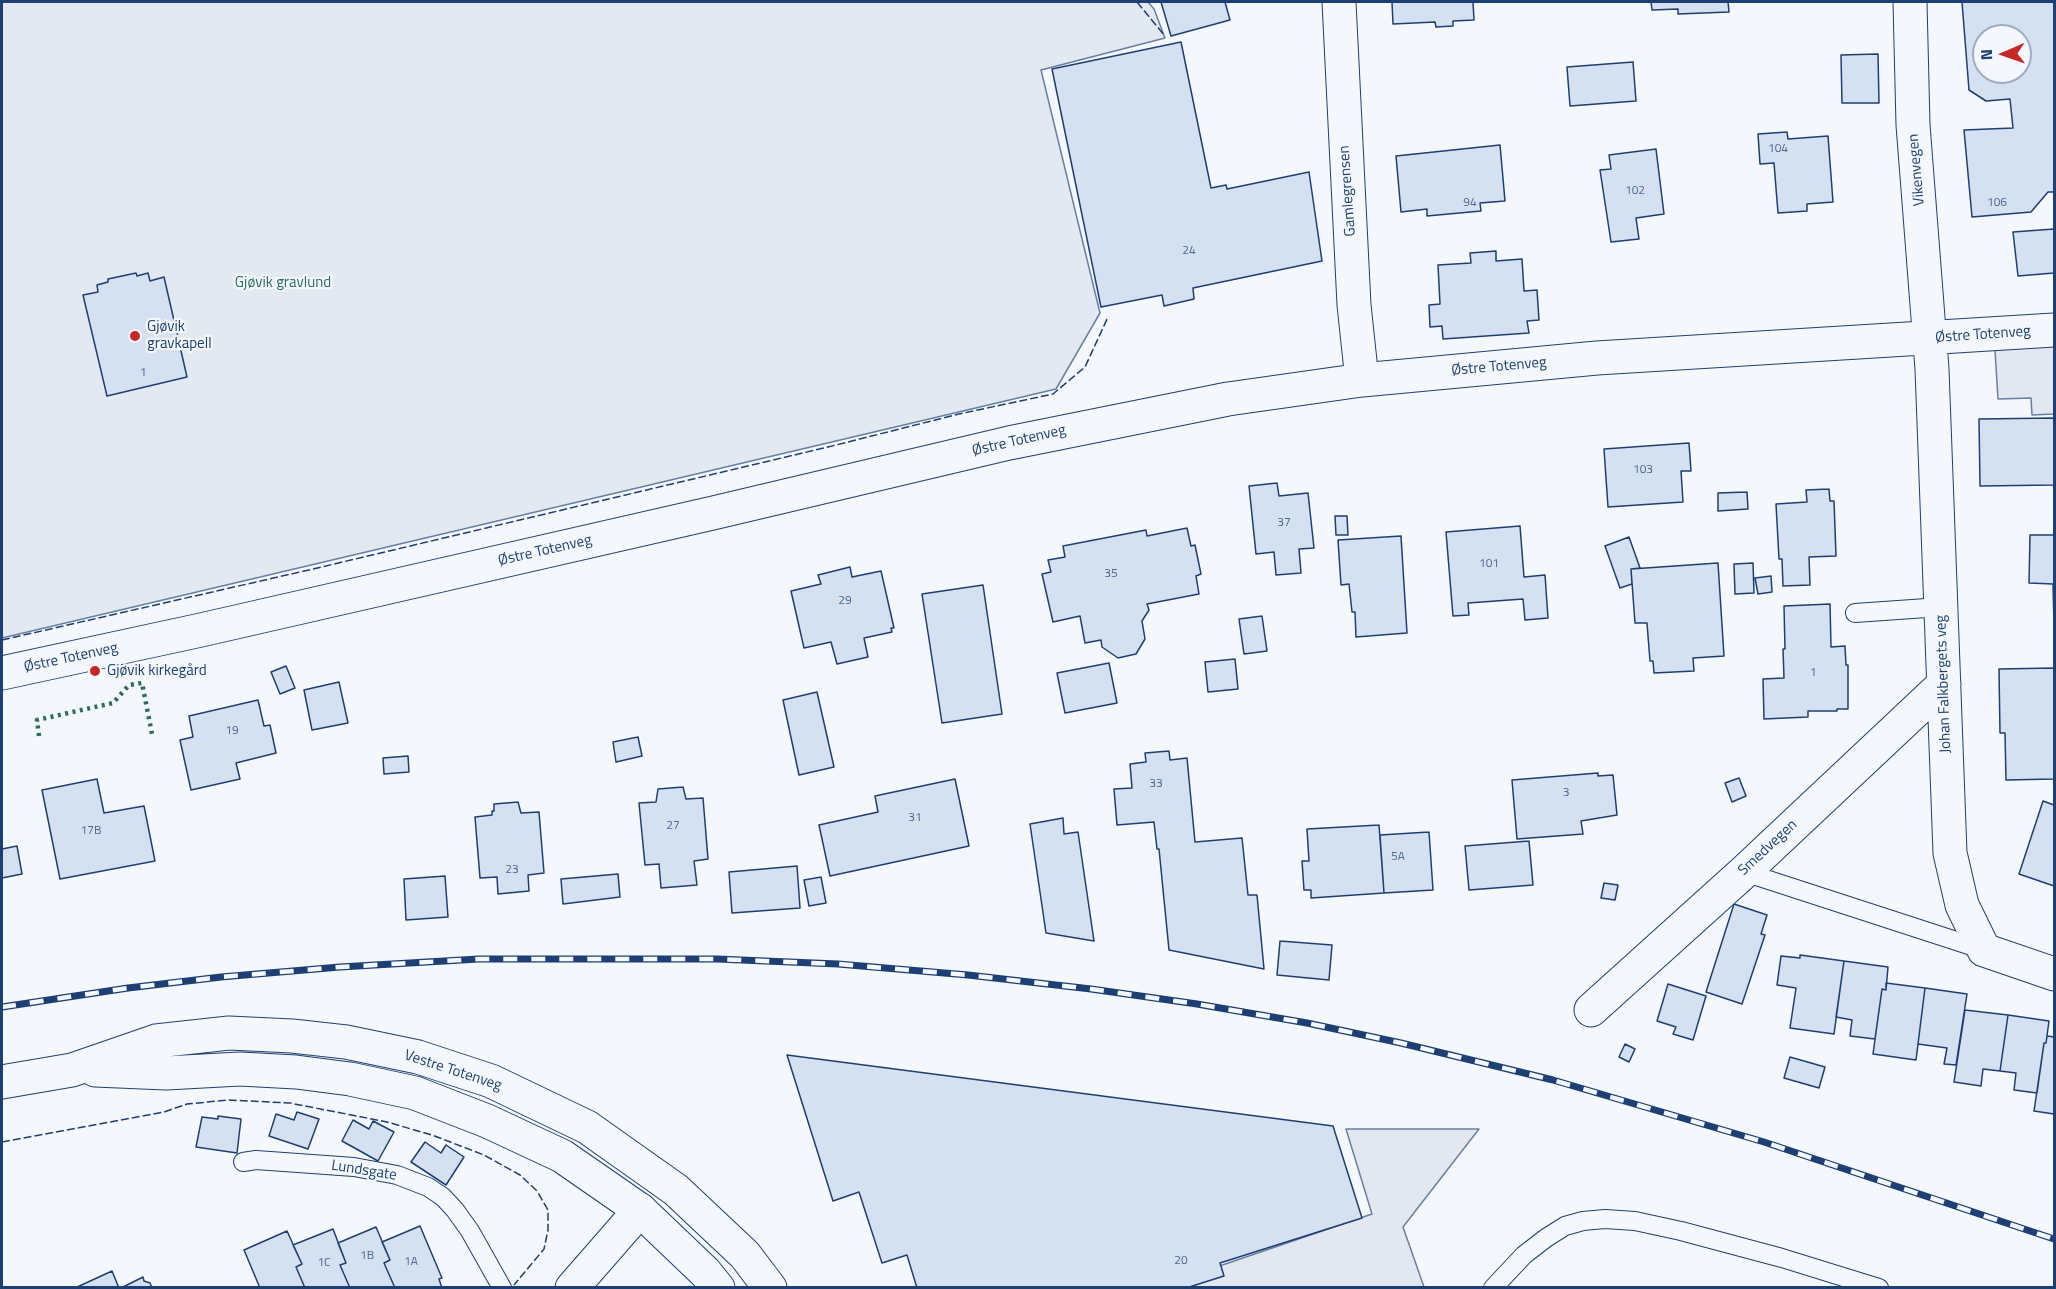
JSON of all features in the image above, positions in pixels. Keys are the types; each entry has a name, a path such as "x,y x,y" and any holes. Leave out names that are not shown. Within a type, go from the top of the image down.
{"street":[{"name":"Gamlegrensen","path":"1339,2 1354,305 1362,380"},
{"name":"Vikenvegen","path":"1910,2 1913,125 1930,338"},
{"name":"Østre Totenveg","path":"2,673 201,630 1009,443 1228,399 1362,380 1597,358 2055,330"},
{"name":"Johan Falkbergets veg","path":"1930,338 1950,853 1962,905 1984,950"},
{"name":"Smedvegen","path":"1591,1010 1744,872 1944,684"},
{"path":"1984,950 2055,974"},
{"name":"Vestre Totenveg","path":"2,1082 72,1070 156,1041 229,1033 292,1036 346,1042 418,1057 491,1081 587,1127 676,1190 745,1255 770,1287"},
{"name":"Vestre Totenveg","path":"72,1070 166,1073 240,1069 296,1072 350,1079 415,1093 487,1121 562,1156 640,1210 718,1287"},
{"path":"572,1287 640,1210"}],"lane":[{"path":"1855,613 1941,607"},
{"path":"1744,872 1984,950"},
{"name":"Lundsgate","path":"243,1162 256,1160 354,1167 397,1175 428,1187 443,1197 455,1210 470,1231 502,1287"},
{"path":"1493,1287 1524,1255 1565,1226 1583,1221 1605,1219 1635,1221 1681,1232 1782,1258 1879,1287"}],"green space":[{"name":"Gjøvik gravlund","path":"2,2 1148,2 1154,9 1165,38 1041,70 1100,313 1056,389 2,638"}],"shaded area":[{"path":"2054,330 2054,414 2032,415 2031,398 1998,399 1994,334"},
{"path":"1346,1129 1479,1129 1403,1227 1424,1287 1155,1288 1372,1214"}],"building":[{"path":"1161,2 1225,2 1230,20 1171,36"},
{"path":"1392,2 1473,2 1474,20 1453,21 1453,26 1436,27 1435,22 1393,24"},
{"path":"1651,2 1728,2 1729,12 1678,14 1678,9 1652,10"},
{"path":"1962,2 2054,2 2054,192 2048,192 2031,212 1972,217 1964,130 2013,128 2010,99 1986,101 1969,90"},
{"path":"1181,42 1211,188 1226,185 1227,189 1309,172 1322,261 1193,288 1194,299 1164,306 1162,295 1101,307 1052,69"},
{"path":"1878,54 1879,103 1842,103 1841,55"},
{"path":"1633,62 1636,101 1570,106 1567,67"},
{"path":"1787,132 1788,139 1828,136 1833,202 1807,204 1807,211 1778,213 1774,163 1760,164 1758,134"},
{"path":"1500,145 1505,201 1480,203 1481,211 1427,216 1427,209 1401,212 1396,156"},
{"path":"1656,149 1664,214 1636,218 1639,239 1611,242 1600,170 1611,169 1609,155"},
{"path":"2054,229 2054,273 2018,276 2013,232"},
{"path":"1496,251 1496,261 1522,259 1524,291 1537,290 1539,320 1527,321 1529,333 1443,339 1442,326 1430,327 1429,305 1440,304 1438,265 1471,263 1470,253"},
{"name":"Gjøvik gravkapell","path":"136,273 137,276 148,273 150,281 164,277 187,377 107,396 83,295 98,292 97,285 108,282 108,279"},
{"path":"2054,418 2054,485 1980,486 1979,419"},
{"path":"1689,443 1691,471 1681,471 1683,502 1608,507 1604,449"},
{"path":"1277,483 1279,496 1308,493 1314,548 1299,549 1301,573 1276,575 1274,552 1256,554 1249,486"},
{"path":"1829,489 1830,501 1834,501 1836,556 1809,557 1810,585 1783,586 1776,504 1807,502 1806,490"},
{"path":"1747,492 1748,509 1718,511 1718,493"},
{"path":"1335,516 1347,516 1348,535 1336,535"},
{"path":"1520,526 1524,577 1545,575 1548,618 1525,620 1523,599 1468,603 1469,615 1453,616 1446,532"},
{"path":"1187,528 1191,546 1195,545 1201,574 1196,576 1199,594 1147,604 1149,610 1142,621 1145,639 1136,654 1118,658 1102,647 1101,640 1085,643 1080,616 1053,622 1042,574 1051,572 1048,560 1065,557 1063,546 1146,530 1147,536"},
{"path":"2030,535 2054,535 2054,626 2053,584 2029,583"},
{"path":"1401,536 1407,633 1356,637 1355,612 1352,612 1349,584 1341,585 1338,540"},
{"path":"1629,537 1640,568 1631,569 1632,584 1620,588 1605,546"},
{"path":"1718,563 1724,656 1693,658 1694,671 1654,673 1653,661 1650,661 1647,623 1635,623 1631,569"},
{"path":"1753,563 1754,593 1735,594 1734,564"},
{"path":"850,567 852,577 881,571 894,628 891,628 892,632 864,638 868,657 837,664 831,642 804,648 791,591 821,584 818,575"},
{"path":"1771,576 1772,592 1758,594 1755,578"},
{"path":"983,585 1002,714 942,723 922,594"},
{"path":"1830,604 1831,647 1845,646 1846,665 1848,665 1848,709 1808,711 1808,717 1764,719 1763,679 1784,678 1784,606"},
{"path":"1262,616 1267,651 1244,654 1239,619"},
{"path":"1235,659 1238,689 1208,692 1205,662"},
{"path":"1109,663 1117,703 1065,713 1057,673"},
{"path":"286,666 295,688 280,694 271,672"},
{"path":"2054,668 2054,779 2006,780 2005,733 2000,733 1999,669"},
{"path":"339,682 348,723 312,730 304,690"},
{"path":"817,692 834,767 799,775 783,700"},
{"path":"258,700 264,726 270,725 276,753 236,763 240,779 191,790 180,740 193,737 189,716"},
{"path":"638,737 642,756 616,762 613,742"},
{"path":"1169,751 1170,760 1187,758 1195,842 1242,838 1248,895 1257,895 1264,969 1169,950 1159,849 1157,849 1154,822 1117,825 1114,789 1132,788 1130,764 1146,762 1145,753"},
{"path":"408,756 409,772 384,774 383,758"},
{"path":"1598,773 1598,776 1613,775 1617,815 1581,821 1583,834 1517,839 1512,780"},
{"path":"1739,778 1746,796 1732,802 1725,783"},
{"path":"97,779 104,813 144,806 155,861 60,879 42,790"},
{"path":"955,779 969,846 830,876 819,825 878,812 875,796"},
{"path":"683,787 686,799 703,798 708,859 694,861 697,885 661,888 659,864 645,865 639,803 656,802 658,789"},
{"path":"2043,801 2054,805 2054,886 2019,874"},
{"path":"518,802 521,813 539,812 544,873 528,875 529,891 498,894 497,877 480,878 475,817 492,815 494,804"},
{"path":"1063,818 1064,834 1078,832 1094,941 1046,933 1030,824"},
{"path":"1379,825 1384,893 1311,898 1311,890 1304,890 1302,861 1309,861 1307,829"},
{"path":"1429,832 1433,890 1384,893 1380,835"},
{"path":"1529,841 1533,885 1469,890 1465,846"},
{"path":"17,846 22,874 2,878 2,849"},
{"path":"797,866 800,908 732,913 729,872"},
{"path":"618,874 620,897 563,904 561,879"},
{"path":"445,876 448,917 406,920 404,879"},
{"path":"821,877 826,903 809,906 804,880"},
{"path":"1604,883 1618,885 1615,900 1601,898"},
{"path":"1734,904 1767,915 1761,934 1765,935 1742,1004 1706,992"},
{"path":"1280,941 1332,945 1329,980 1277,975"},
{"path":"1800,955 1844,961 1834,1034 1790,1028 1796,988 1777,985 1781,956 1800,958"},
{"path":"1844,961 1888,967 1886,990 1882,989 1875,1039 1850,1036 1852,1020 1836,1017"},
{"path":"1886,983 1925,988 1916,1060 1873,1054 1882,989 1886,990"},
{"path":"1668,984 1706,996 1693,1040 1673,1034 1676,1027 1657,1021"},
{"path":"1925,988 1967,994 1956,1065 1944,1064 1947,1048 1918,1044"},
{"path":"1965,1010 2008,1015 2000,1071 1983,1069 1981,1086 1954,1082"},
{"path":"2008,1015 2049,1021 2037,1093 2014,1090 2016,1073 2000,1071"},
{"path":"2047,1036 2054,1037 2054,1114 2034,1111"},
{"path":"1625,1044 1635,1049 1629,1062 1619,1057"},
{"path":"787,1055 1333,1126 1362,1218 1220,1263 1224,1276 1186,1288 917,1288 907,1255 882,1263 859,1192 833,1201"},
{"path":"1790,1057 1825,1067 1819,1088 1784,1078"},
{"path":"297,1112 319,1119 308,1149 269,1136 276,1114 294,1120"},
{"path":"218,1116 241,1119 237,1153 196,1147 202,1117 218,1119"},
{"path":"353,1120 369,1129 373,1121 394,1132 378,1161 342,1141"},
{"path":"425,1142 441,1153 446,1145 464,1157 446,1185 411,1162"},
{"path":"420,1226 442,1278 439,1279 442,1288 395,1288 384,1263 390,1260 382,1242"},
{"path":"376,1227 390,1260 384,1263 395,1288 350,1288 340,1265 346,1263 338,1243"},
{"path":"333,1229 346,1263 340,1265 350,1288 305,1288 296,1267 302,1264 293,1245"},
{"path":"287,1231 302,1264 296,1267 305,1288 260,1288 244,1250"},
{"path":"112,1271 119,1288 75,1288"},
{"path":"143,1277 152,1288 121,1288"}],"railway":[{"path":"2,1007 221,977 479,959 717,959 838,964 968,975 1197,1004 1307,1023 1401,1043 1553,1080 1764,1142 2054,1239"}],"hedge":[{"path":"39,736 37,720 113,703 129,685 142,683 152,734"}],"fence":[{"path":"1137,2 1165,36"},
{"path":"2,640 313,569 959,414 1053,394 1085,367 1108,317"},
{"path":"2,1142 164,1112 187,1104 229,1100 290,1103 387,1122 432,1135 484,1155 520,1175 537,1191 548,1210 548,1230 544,1249 514,1285"}],"place":[{"name":"Gjøvik gravkapell","path":"135,336"},
{"name":"Gjøvik kirkegård","path":"95,671"}]}
